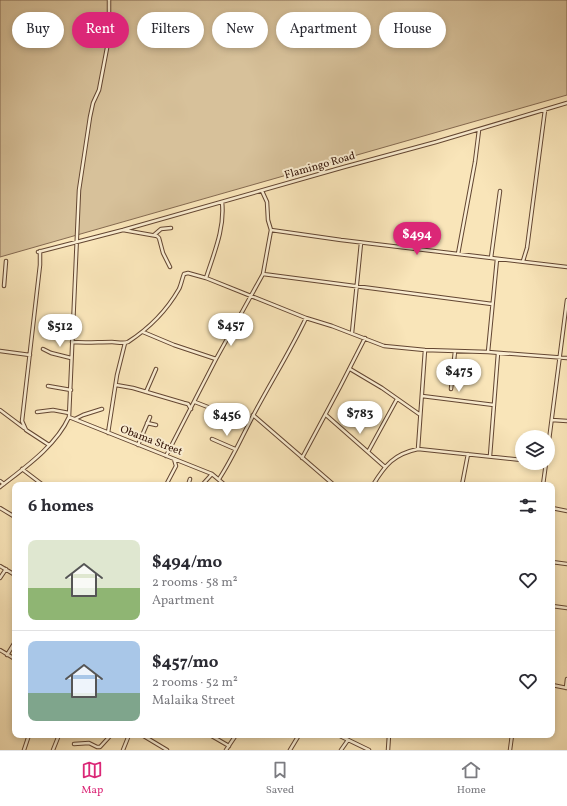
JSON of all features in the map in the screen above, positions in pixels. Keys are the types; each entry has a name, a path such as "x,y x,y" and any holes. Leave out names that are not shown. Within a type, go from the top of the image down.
{"street":[{"path":"0,487 50,445 59,435 69,415 79,190 93,103 99,90 107,48 109,30 109,0"},
{"name":"Flamingo Road","path":"30,355 40,265 39,252 123,230 479,130 567,103"},
{"path":"523,262 545,110"},
{"path":"458,254 475,162 479,130"},
{"path":"166,456 195,403 216,359 263,274 270,230 267,202 262,191"},
{"path":"491,258 500,191"},
{"path":"206,278 219,237 223,211 222,202"},
{"path":"154,236 161,229 171,228"},
{"path":"123,230 159,238 163,253 170,267"},
{"path":"270,230 361,243 567,266"},
{"path":"352,333 361,243"},
{"path":"488,352 497,259"},
{"path":"4,286 6,261"},
{"path":"108,433 117,375 125,344 143,332 163,312 179,289 184,274 188,273 206,278 306,318 352,333 384,346 425,350 455,350 567,358"},
{"path":"263,274 492,304"},
{"path":"550,430 567,300"},
{"path":"219,479 228,466 253,415 294,343 306,318"},
{"path":"143,332 174,345 216,359"},
{"path":"302,458 326,415 365,338"},
{"path":"72,342 113,342 125,344"},
{"path":"43,350 72,358"},
{"path":"418,449 425,350"},
{"path":"451,388 455,350"},
{"path":"0,351 30,355 22,421 24,428"},
{"path":"490,456 498,353"},
{"path":"146,392 156,369"},
{"path":"350,369 420,414"},
{"path":"116,384 188,404 195,403 249,423"},
{"path":"48,386 71,390"},
{"path":"422,396 494,405"},
{"path":"368,452 397,399"},
{"path":"188,404 191,409"},
{"path":"75,420 80,416 102,409"},
{"path":"0,410 50,445"},
{"name":"Obama Street","path":"38,412 58,410 69,415 75,420 212,474 222,482"},
{"path":"253,415 330,482"},
{"path":"326,415 385,467"},
{"path":"138,444 150,417"},
{"path":"551,420 567,421"},
{"path":"147,423 156,425"},
{"path":"212,439 236,449"},
{"path":"375,482 385,467 400,455 418,449 515,459"},
{"path":"463,482 468,454"},
{"path":"174,459 176,466"},
{"path":"168,482 176,466 182,462"},
{"path":"22,469 39,482"},
{"path":"543,482 544,470"},
{"path":"205,482 212,474"},
{"path":"189,482 190,478"},
{"path":"0,481 4,484"},
{"path":"0,508 12,515"},
{"path":"555,509 567,511"},
{"path":"555,562 567,564"},
{"path":"0,566 12,573"},
{"path":"0,578 6,569"},
{"path":"555,606 567,608"},
{"path":"7,655 12,647"},
{"path":"0,650 12,658"},
{"path":"555,686 566,688 567,679"},
{"path":"24,750 28,738"},
{"path":"53,750 58,738"},
{"path":"74,744 89,742 97,748 100,748 108,738"},
{"path":"123,750 128,738"},
{"path":"147,738 167,750"},
{"path":"215,738 229,746"},
{"path":"226,750 234,738"},
{"path":"290,750 297,738"},
{"path":"344,738 369,750"},
{"path":"388,750 389,738"},
{"path":"510,750 512,738"},
{"path":"341,750 348,740"}],"shaded area":[{"path":"0,0 567,0 567,95 0,257"}]}
